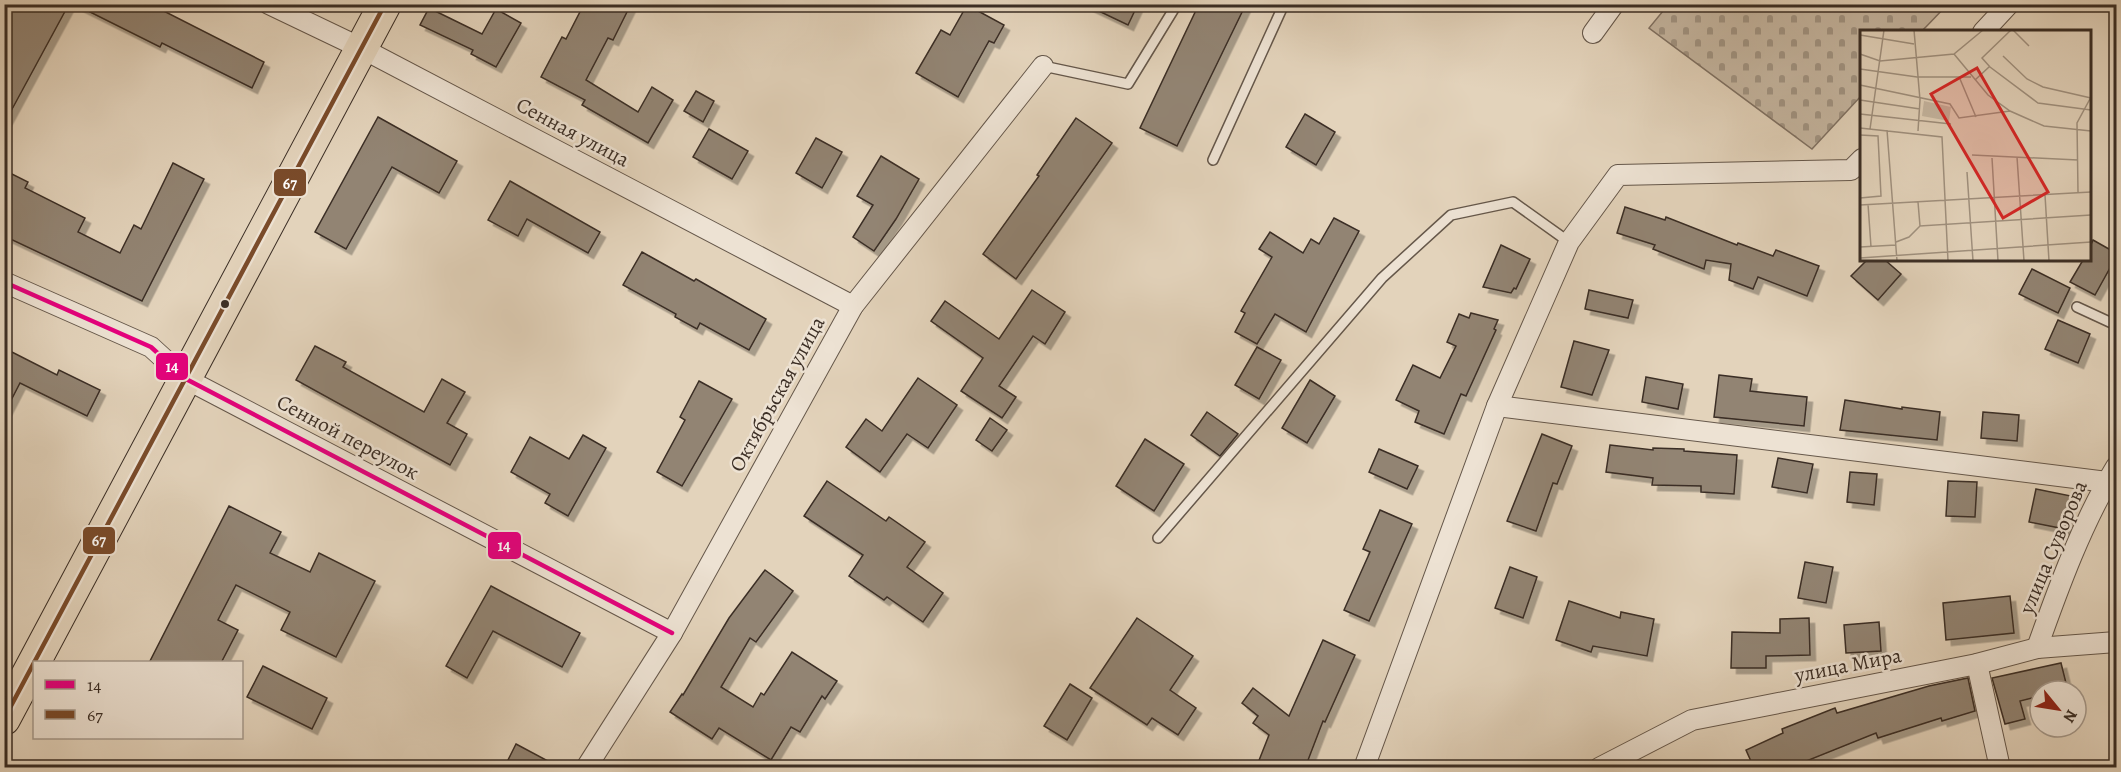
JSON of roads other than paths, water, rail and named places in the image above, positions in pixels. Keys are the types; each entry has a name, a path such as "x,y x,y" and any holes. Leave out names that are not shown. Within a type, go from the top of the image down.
{"highway":[{"path":"35,661 385,4"},
{"path":"4,718 33,664"}],"street":[{"name":"Сенная улица","path":"269,4 363,49 853,306"},
{"path":"1593,33 1614,4"},
{"path":"1985,30 2009,4"},
{"name":"Октябрьская улица","path":"585,768 672,633 853,306 1043,66"},
{"path":"1364,768 1497,406 1569,242 1618,175 1856,164"},
{"name":"Сенной переулок","path":"4,282 151,347 186,379 672,633"},
{"path":"1497,406 2112,474"},
{"name":"улица Суворова","path":"2037,648 2066,567 2112,474"},
{"name":"улица Мира","path":"1599,768 1692,720 1977,664 2037,648 2116,642"},
{"path":"1977,664 2001,768"}],"lane":[{"path":"1043,66 1128,84 1177,4"},
{"path":"1213,160 1284,4"},
{"path":"1158,538 1382,278 1451,215 1513,202 1569,242"},
{"path":"2077,307 2116,325"}]}
